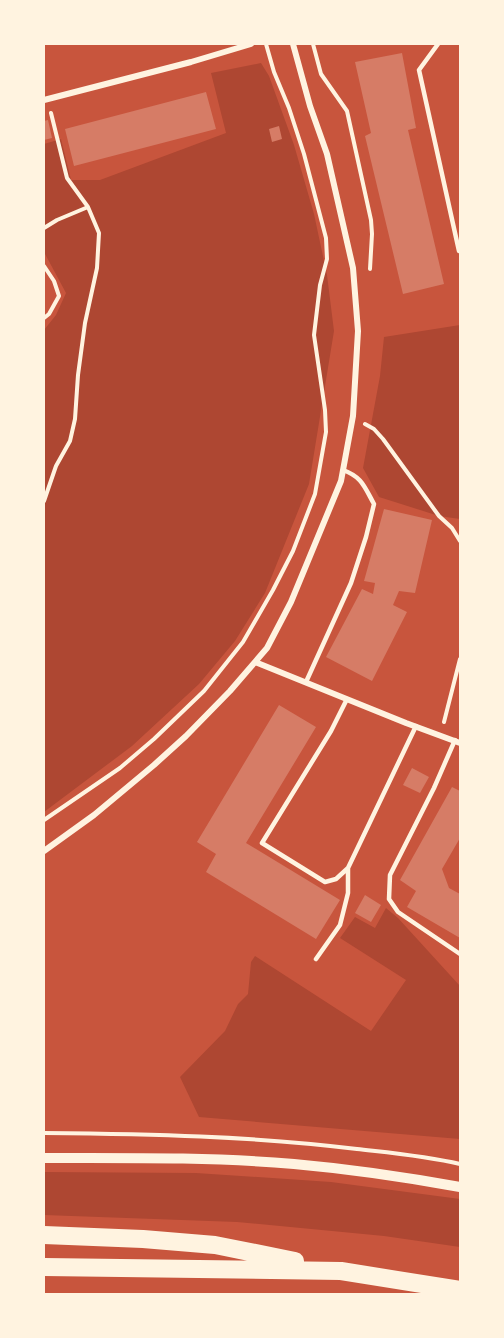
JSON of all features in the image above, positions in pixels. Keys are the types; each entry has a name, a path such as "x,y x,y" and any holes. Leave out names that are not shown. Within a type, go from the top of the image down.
{"highway":[{"path":"44,1235 215,1245 341,1270 460,1290"},
{"path":"44,1267 341,1270"}],"street":[{"path":"46,100 251,44"},
{"path":"44,851 94,814 162,758 230,691 267,648 291,602 340,481 353,416 358,332 353,268 327,154 310,106 293,44"},
{"path":"255,662 458,741"},
{"path":"44,1158 192,1159 293,1164 392,1175 460,1187"}],"lane":[{"path":"438,44 418,70 459,251"},
{"path":"306,682 351,583 374,504 361,480 355,474 342,470"},
{"path":"347,699 331,731 262,843 325,882 336,879 348,868 416,726"},
{"path":"458,741 390,875 389,899 398,912 460,954"},
{"path":"316,959 340,925 348,893 348,868"}],"path":[{"path":"44,820 120,768 204,691 243,642 273,590 293,551 315,494 326,432 326,410 314,335 320,285 327,259 326,238 304,154 266,44"},
{"path":"313,44 321,74 347,111 371,220 370,279"},
{"path":"44,501 56,466 70,441 75,419 78,375 85,324 97,268 99,233 88,207 67,178 46,100"},
{"path":"44,228 88,207"},
{"path":"44,266 54,280 59,296 49,314 44,318"},
{"path":"364,430 365,423 383,439 439,516 452,528 460,542"},
{"path":"458,741 443,725 460,659"}],"shaded area":[{"path":"261,63 269,76 294,145 314,214 327,275 334,331 309,484 265,593 235,641 199,684 132,746 44,812 44,330 56,315 66,293 44,252 44,144 61,139 71,180 100,180 226,133 211,73"},
{"path":"460,325 460,519 439,516 379,497 363,468 380,376 384,337"},
{"path":"386,908 398,918 460,986 460,1139 199,1117 180,1077 225,1031 238,1004 248,994 251,962 255,956 371,1031 406,980 340,938 355,917 375,928"},
{"path":"44,1172 196,1173 331,1182 460,1199 460,1247 384,1236 237,1222 44,1215"}],"building":[{"path":"402,53 416,128 408,130 444,284 403,294 365,136 371,133 355,62"},
{"path":"206,92 216,129 74,166 65,129"},
{"path":"48,120 52,138 44,140 44,121"},
{"path":"279,126 282,139 272,142 269,129"},
{"path":"384,509 432,520 415,593 399,591 393,605 407,612 372,681 326,657 362,589 373,594 375,583 364,581"},
{"path":"279,705 316,727 246,843 340,900 316,939 206,872 216,854 197,842"},
{"path":"412,768 429,777 420,793 403,785"},
{"path":"452,787 460,791 460,838 442,869 449,888 460,894 460,938 407,907 416,891 400,880"},
{"path":"365,895 381,905 371,922 355,913"}]}
